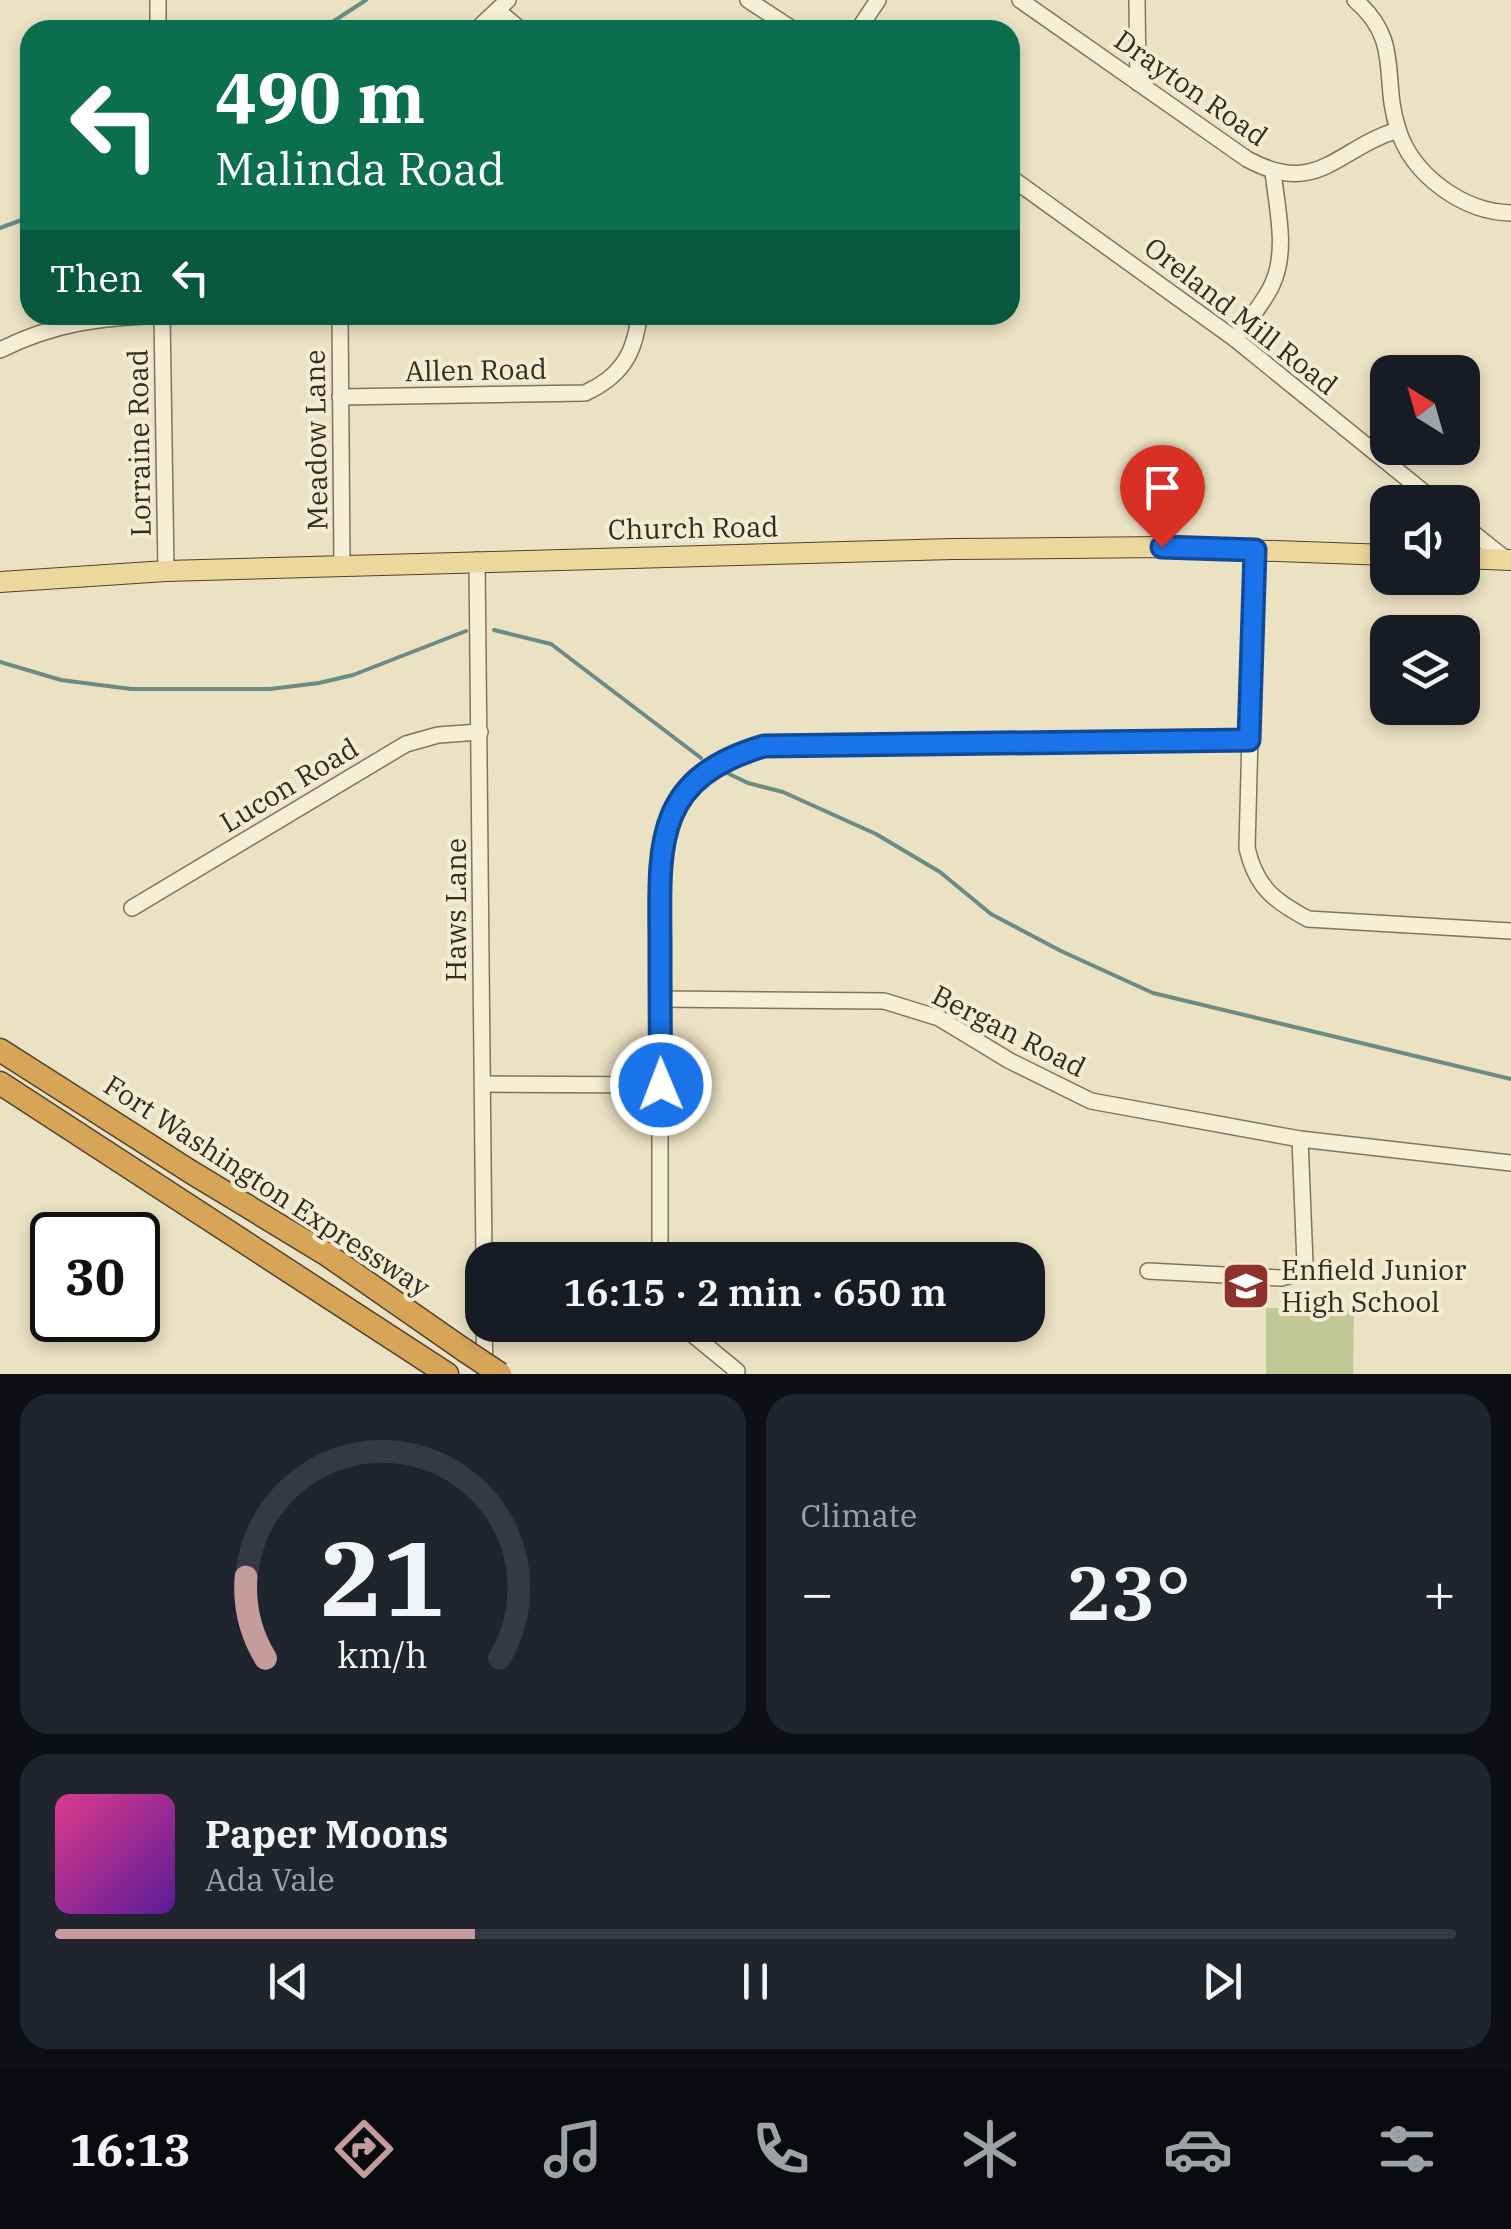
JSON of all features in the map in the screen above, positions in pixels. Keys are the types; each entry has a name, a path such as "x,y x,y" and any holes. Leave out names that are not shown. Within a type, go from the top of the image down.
{"highway":[{"name":"Fort Washington Expressway","path":"0,1050 326,1254 500,1374"},
{"path":"0,1083 446,1373"}],"main road":[{"name":"Church Road","path":"0,582 166,571 476,560 953,549 1370,554"},
{"path":"1480,559 1509,560"}],"street":[{"path":"748,0 779,20"},
{"name":"Drayton Road","path":"1020,0 1246,160 1273,172 1296,174 1327,167 1376,138 1398,130"},
{"path":"1137,0 1138,82"},
{"path":"1355,0 1374,18 1386,40 1398,130 1419,166 1450,194 1490,210 1511,212"},
{"path":"1235,339 1267,294 1278,269 1280,232 1273,172"},
{"name":"Oreland Mill Road","path":"1020,184 1235,339 1415,485"},
{"path":"0,350 30,335 64,325"},
{"name":"Lorraine Road","path":"162,325 166,571"},
{"name":"Meadow Lane","path":"340,325 342,565"},
{"name":"Allen Road","path":"340,396 584,393 609,382 626,362 636,325"},
{"path":"1480,538 1509,560"},
{"path":"1255,550 1249,740 1248,848 1252,868 1278,903 1308,919 1511,931"},
{"name":"Haws Lane","path":"476,560 484,1242"},
{"name":"Lucon Road","path":"132,908 406,744 438,735 480,732"},
{"path":"660,1242 660,852 667,826 692,783 733,755 764,746 1249,740"},
{"name":"Bergan Road","path":"660,999 884,1001 939,1018 1010,1061 1091,1102 1300,1139 1511,1163"},
{"path":"483,1084 661,1085"},
{"path":"1148,1270 1281,1278 1295,1274 1305,1264 1300,1139"},
{"path":"484,1342 485,1374"},
{"path":"702,1342 737,1370"}],"green space":[{"path":"1266,1308 1354,1309 1353,1374 1266,1374"}],"waterway":[{"path":"335,20 366,0"},
{"path":"0,228 20,221"},
{"path":"494,630 551,644 701,758"},
{"path":"0,662 61,680 131,689 270,689 353,675 466,631"},
{"path":"723,771 748,783 783,792 876,834 940,872 991,914 1153,993 1511,1079"}],"place":[{"name":"Enfield Junior High School","path":"1246,1286"}],"route":[{"path":"661,1085 660,852 678,802 710,768 733,755 764,746 1249,740 1255,550 1162,547"}]}
